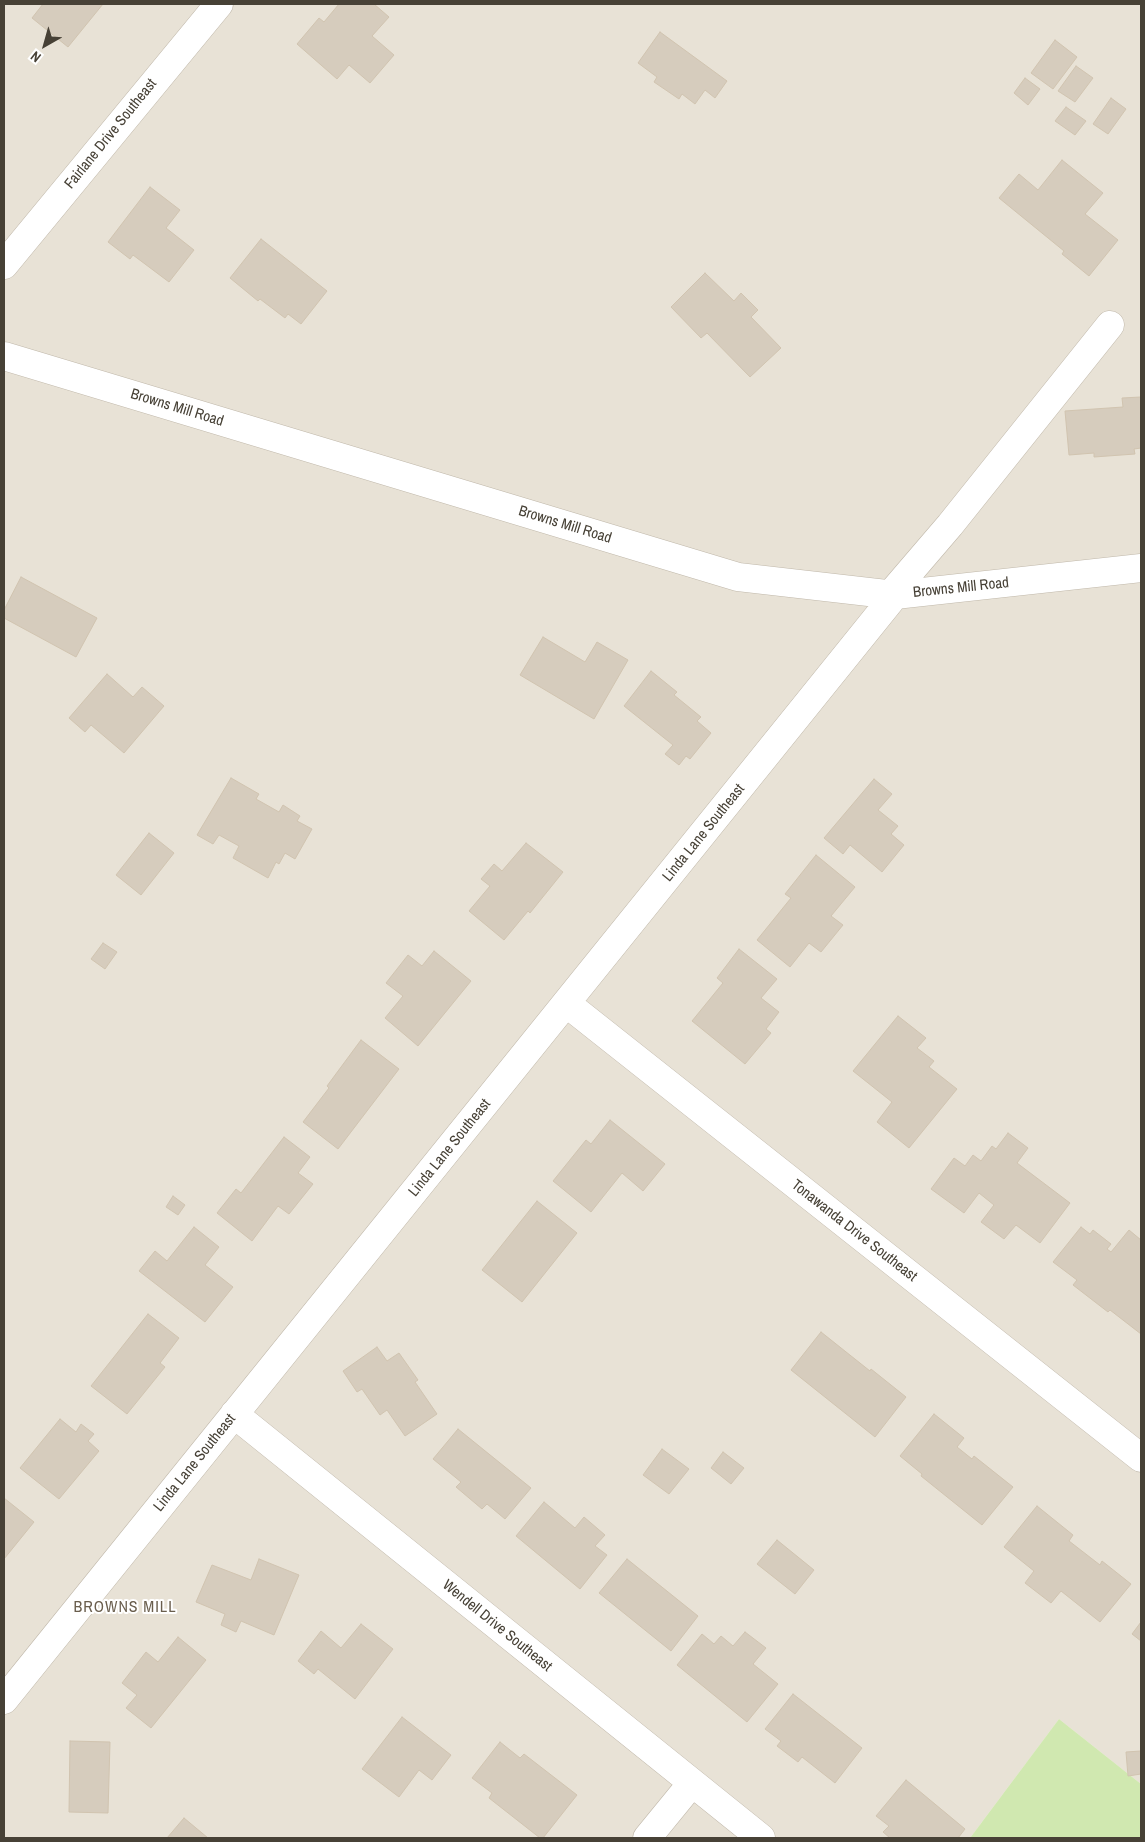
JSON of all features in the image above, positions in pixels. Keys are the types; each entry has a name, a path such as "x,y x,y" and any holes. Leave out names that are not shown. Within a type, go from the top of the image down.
{"street":[{"name":"Fairlane Drive Southeast","path":"4,265 219,4"},
{"name":"Linda Lane Southeast","path":"4,1700 1110,325"},
{"name":"Browns Mill Road","path":"4,356 738,577 893,595 1141,568"},
{"name":"Tonawanda Drive Southeast","path":"566,1003 1141,1458"},
{"name":"Wendell Drive Southeast","path":"234,1414 760,1838"},
{"path":"647,1838 692,1783"}],"shaded area":[{"path":"4,4 1141,4 1141,1784 1059,1719 970,1838 4,1838"}],"green space":[{"path":"1059,1719 1141,1784 1141,1838 970,1838"}],"building":[{"path":"43,4 103,4 68,47 32,18"},
{"path":"339,4 374,4 389,17 372,36 394,55 370,83 349,65 337,79 297,44 319,18 324,22"},
{"path":"660,32 727,81 715,98 705,90 695,104 682,94 679,99 654,82 657,77 638,63"},
{"path":"1055,40 1077,57 1053,89 1031,73"},
{"path":"1076,66 1093,78 1075,102 1058,91"},
{"path":"1025,78 1040,89 1028,105 1014,93"},
{"path":"1111,98 1126,109 1108,134 1093,124"},
{"path":"1066,107 1086,121 1075,135 1055,121"},
{"path":"1062,160 1103,193 1085,214 1118,240 1089,276 1062,254 1064,251 999,198 1019,174 1038,190"},
{"path":"150,187 180,210 166,228 194,250 169,282 133,255 130,259 108,242"},
{"path":"261,239 327,291 301,324 288,314 285,318 260,299 258,301 230,278"},
{"path":"705,273 734,301 741,293 758,310 751,317 781,348 750,377 707,333 701,338 671,307"},
{"path":"1141,397 1141,448 1134,449 1135,454 1094,457 1094,453 1069,455 1065,411 1123,407 1122,398"},
{"path":"21,577 97,618 76,657 4,618 4,610"},
{"path":"543,637 585,662 597,642 628,660 594,719 520,675"},
{"path":"651,671 677,692 674,695 701,717 697,721 711,733 690,759 686,756 679,765 665,754 673,745 624,706"},
{"path":"107,674 133,697 142,687 164,706 124,753 91,725 85,732 69,718"},
{"path":"231,778 259,794 256,799 279,812 283,805 300,816 297,821 312,829 295,859 285,853 279,864 276,862 268,878 233,858 239,846 219,835 213,844 197,835"},
{"path":"874,779 892,794 878,810 898,826 891,834 904,845 882,872 850,845 843,854 824,838"},
{"path":"149,833 174,853 141,895 116,875"},
{"path":"526,843 563,872 530,913 528,911 504,940 469,911 490,886 481,879 494,864 502,871"},
{"path":"816,855 855,887 831,916 843,925 821,952 809,943 790,967 757,940 791,898 785,894"},
{"path":"103,943 117,952 105,969 91,959"},
{"path":"739,949 777,979 761,998 779,1012 766,1029 771,1033 745,1064 692,1021 723,983 717,978"},
{"path":"434,951 471,981 418,1046 385,1018 403,996 386,983 408,955 422,966"},
{"path":"898,1016 926,1038 917,1048 934,1061 929,1067 957,1089 909,1148 877,1122 892,1102 853,1071"},
{"path":"361,1040 399,1069 338,1149 303,1122 329,1088 327,1086"},
{"path":"610,1120 665,1164 643,1191 622,1173 591,1212 553,1181 586,1140 591,1144"},
{"path":"1008,1133 1028,1148 1017,1163 1070,1203 1040,1243 1016,1225 1004,1239 981,1222 994,1205 979,1193 964,1213 931,1189 954,1158 965,1166 973,1155 981,1161 992,1146 996,1149"},
{"path":"284,1137 310,1157 298,1173 313,1184 289,1214 278,1206 252,1241 217,1213 236,1189 241,1193"},
{"path":"173,1196 185,1205 178,1215 166,1207"},
{"path":"537,1201 577,1233 522,1302 482,1270"},
{"path":"194,1227 219,1247 205,1265 233,1287 205,1322 139,1271 155,1251 167,1261"},
{"path":"1081,1227 1090,1234 1093,1230 1111,1244 1107,1249 1111,1252 1129,1230 1141,1240 1141,1334 1073,1285 1077,1280 1053,1262"},
{"path":"148,1314 179,1338 160,1363 165,1367 127,1414 91,1386"},
{"path":"821,1332 906,1397 875,1437 791,1370"},
{"path":"377,1347 387,1361 399,1353 418,1380 415,1382 437,1414 405,1436 387,1410 380,1415 362,1389 357,1392 343,1371"},
{"path":"934,1414 964,1438 957,1447 972,1459 974,1456 1013,1487 982,1525 921,1476 922,1474 900,1456"},
{"path":"60,1419 76,1432 81,1424 94,1434 88,1441 99,1451 59,1499 20,1468"},
{"path":"458,1429 531,1488 505,1519 487,1504 482,1509 456,1487 461,1482 433,1459"},
{"path":"662,1449 689,1469 669,1494 643,1475"},
{"path":"723,1452 744,1468 731,1484 711,1468"},
{"path":"4,1498 34,1522 4,1559"},
{"path":"544,1502 575,1528 584,1517 605,1535 595,1546 607,1555 580,1589 516,1536"},
{"path":"1037,1506 1073,1535 1069,1541 1100,1565 1102,1561 1131,1584 1100,1622 1061,1591 1051,1603 1025,1583 1034,1571 1004,1547"},
{"path":"777,1540 814,1570 795,1594 757,1564"},
{"path":"259,1559 299,1575 274,1635 241,1621 236,1632 221,1625 225,1614 196,1602 212,1565 251,1580"},
{"path":"627,1559 698,1616 671,1651 599,1593"},
{"path":"1141,1622 1141,1641 1132,1634"},
{"path":"361,1624 393,1649 355,1699 318,1669 314,1674 298,1661 321,1631 341,1648"},
{"path":"745,1632 766,1648 753,1664 778,1684 747,1722 677,1665 702,1634 714,1644 721,1636 733,1646"},
{"path":"178,1637 206,1660 151,1728 126,1708 137,1695 122,1683 146,1652 158,1662"},
{"path":"793,1694 862,1748 835,1783 802,1757 798,1762 777,1746 781,1741 765,1729"},
{"path":"402,1717 451,1755 432,1780 419,1770 399,1797 362,1769"},
{"path":"70,1741 110,1742 108,1813 69,1812"},
{"path":"500,1742 520,1758 524,1754 577,1795 543,1838 540,1838 489,1798 492,1793 472,1778"},
{"path":"1141,1751 1141,1774 1128,1776 1126,1752"},
{"path":"906,1780 965,1829 958,1838 890,1838 883,1832 889,1826 876,1816"},
{"path":"184,1818 208,1838 167,1838"}],"district":[{"name":"BROWNS MILL","path":"125,1608"}]}
